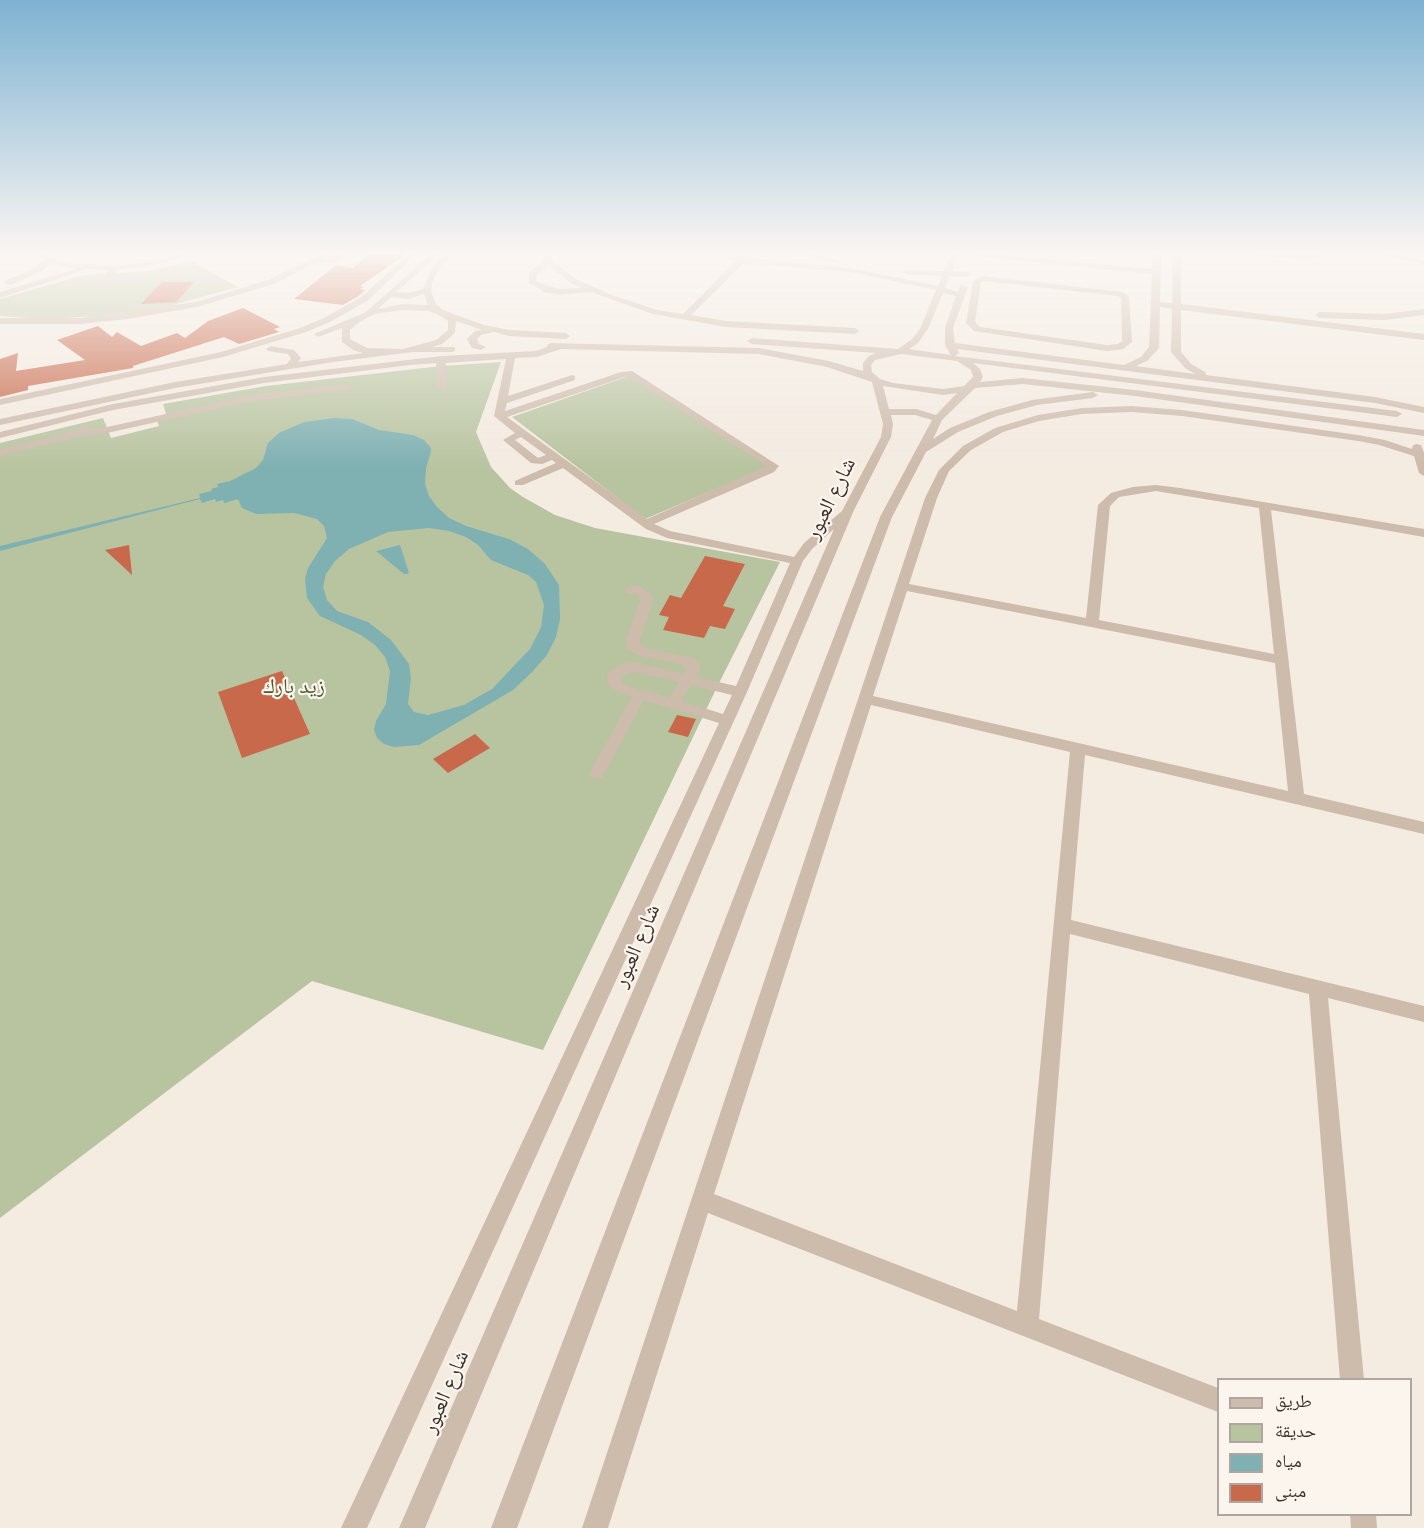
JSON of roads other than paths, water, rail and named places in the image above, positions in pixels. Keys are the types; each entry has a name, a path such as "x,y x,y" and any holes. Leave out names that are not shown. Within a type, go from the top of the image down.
{"street":[{"path":"0,329 22,329 33,325"},
{"path":"0,402 134,374 144,365 186,356 190,356 192,361 277,339 313,325"},
{"path":"0,409 271,349 339,325"},
{"path":"350,325 344,334 349,344 366,351 390,353"},
{"path":"416,350 447,336 454,325"},
{"path":"479,325 492,330 545,336 600,337"},
{"path":"742,325 855,331"},
{"path":"874,379 866,369 868,361 878,355 897,351 920,335 924,325"},
{"path":"504,1528 886,517 938,419 978,377 971,365 958,359 950,345 950,325"},
{"path":"973,325 977,329 1041,340 1113,348 1125,345 1141,336 1145,325"},
{"path":"1125,367 1150,355 1154,348 1141,336 1137,325"},
{"path":"1177,325 1176,352 1188,366 1210,378"},
{"path":"1341,325 1424,337"},
{"path":"1386,325 1389,329 1409,335"},
{"path":"481,348 472,343 472,339 478,333 492,330"},
{"path":"741,340 897,351 1424,417"},
{"path":"1040,356 1041,340"},
{"path":"950,345 1375,400 1424,410"},
{"path":"0,435 113,408 209,390 347,369 441,359 537,354 561,346"},
{"path":"0,422 176,385 290,366 416,350 561,346 759,351 828,363 892,386 943,392 970,386 1023,381 1135,393 1424,433"},
{"path":"828,363 839,356 839,351 834,347"},
{"path":"271,349 291,352 296,358 290,366"},
{"path":"499,416 511,357"},
{"path":"441,359 442,387"},
{"path":"1122,379 1125,367"},
{"path":"499,416 624,374 632,374 774,466 770,470 645,524"},
{"path":"501,402 572,378"},
{"path":"1210,378 1212,389"},
{"name":"شارع العبور","path":"412,1528 848,510 886,437 888,424 886,412 874,379"},
{"path":"0,453 118,424 280,394 347,387"},
{"path":"209,390 213,406"},
{"path":"921,450 954,430 1003,411 1036,402 1084,395 1135,393"},
{"path":"146,401 150,418"},
{"path":"1307,402 1312,418"},
{"path":"113,408 118,424"},
{"path":"53,422 54,409"},
{"path":"595,1528 931,498 944,470 967,448 999,430 1038,418 1082,411 1131,409 1182,413 1381,442 1422,455"},
{"path":"886,412 916,412 938,419"},
{"path":"499,416 645,524 667,534 797,561"},
{"path":"70,418 76,434"},
{"path":"1410,431 1422,455 1424,473"},
{"path":"519,483 564,464"},
{"path":"1092,623 1104,505 1115,495 1133,490 1156,488 1424,533"},
{"path":"1264,507 1297,799"},
{"path":"354,1528 740,692 797,561 808,546 848,510"},
{"path":"902,586 1282,660"},
{"path":"630,590 640,590 648,597 633,639 633,647 641,652 691,662 694,667 672,704"},
{"path":"726,720 618,687 614,683 613,675 622,669 634,667 740,692"},
{"path":"597,774 640,694"},
{"path":"865,699 1424,828"},
{"path":"1027,1325 1078,748"},
{"path":"1063,925 1424,1014"},
{"path":"1318,988 1352,1378"},
{"path":"702,1200 1217,1400"}],"water":[{"path":"334,418 352,419 379,430 413,435 424,440 431,448 425,484 429,496 437,507 449,518 466,526 509,539 528,549 545,564 559,585 560,619 556,637 547,655 513,690 419,745 394,747 384,744 377,738 374,730 376,721 386,704 390,671 385,657 375,645 361,635 320,616 307,598 305,579 308,568 327,538 324,526 317,519 294,513 256,514 242,508 238,499 224,503 223,500 216,502 215,499 202,503 200,499 0,551 0,546 200,498 199,494 212,491 211,489 218,487 217,484 230,481 256,468 263,460 268,443 279,433 304,422","holes":["429,528 449,531 466,537 478,545 491,560 528,575 536,582 544,605 541,627 530,649 492,689 464,705 428,715 414,712 408,704 411,678 409,664 391,640 368,622 337,611 327,600 323,587 326,574 335,561 349,549 388,532"]},
{"path":"400,545 409,573 407,574 376,551"}],"park label":[{"name":"زيد بارك","path":"294,687"}]}
